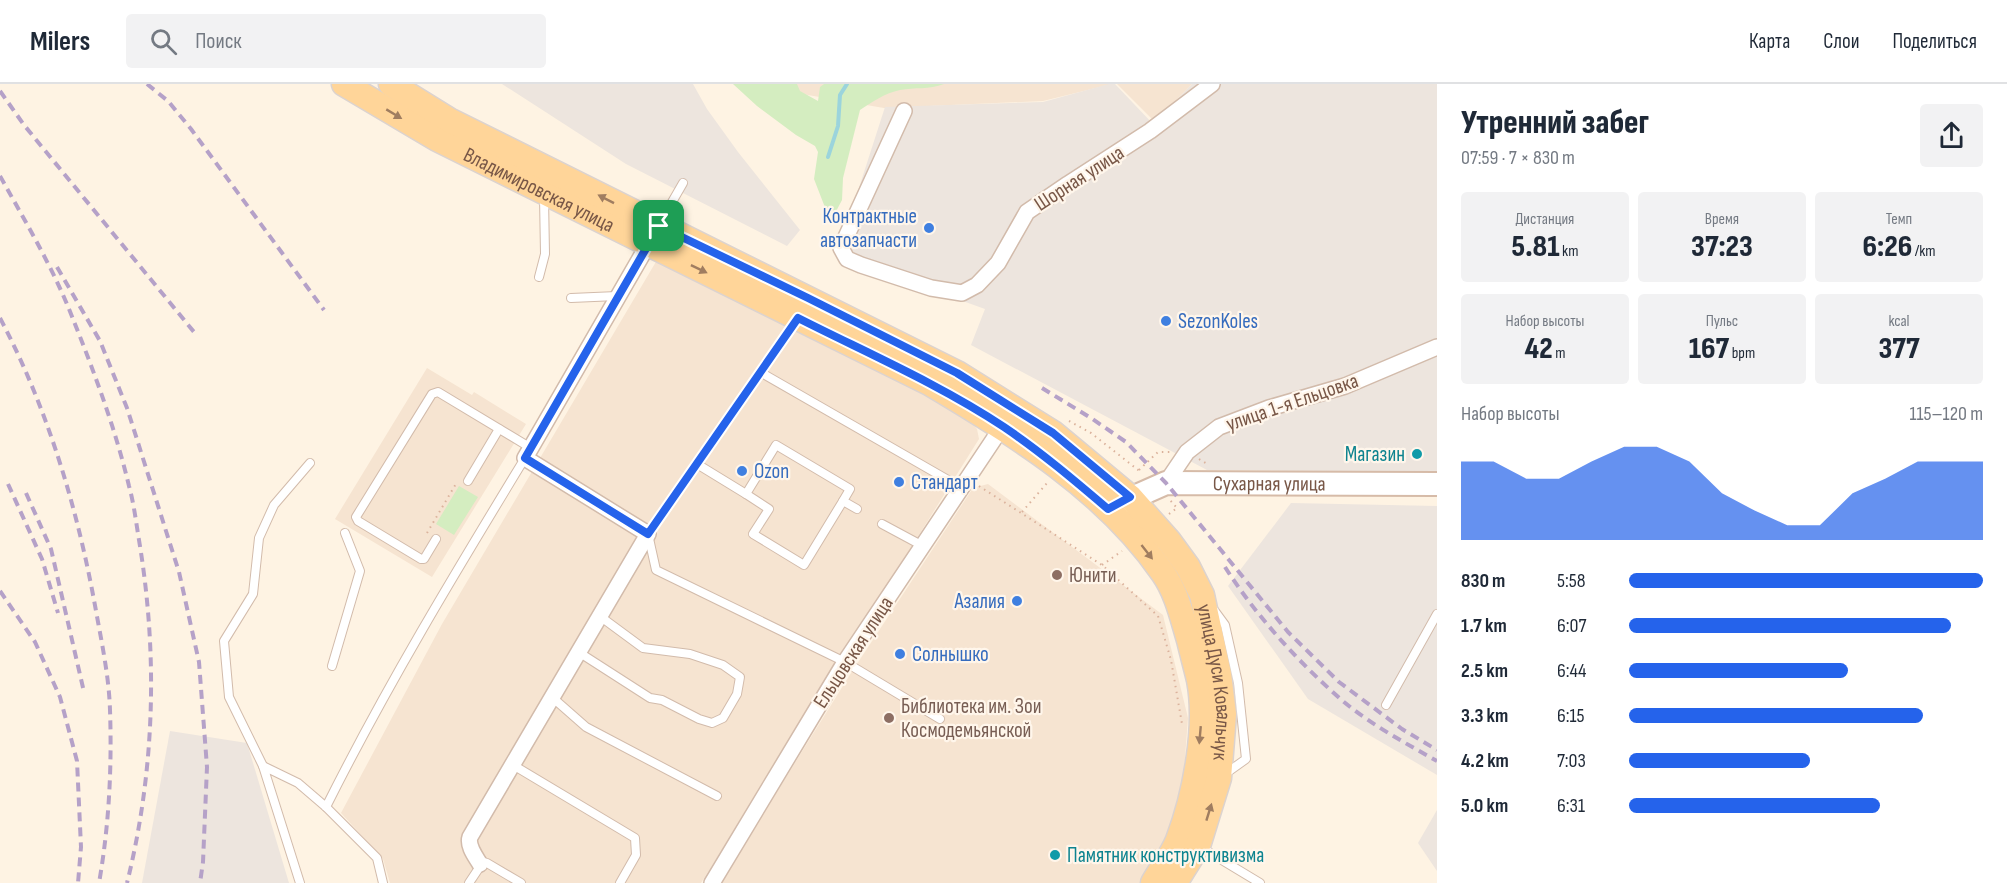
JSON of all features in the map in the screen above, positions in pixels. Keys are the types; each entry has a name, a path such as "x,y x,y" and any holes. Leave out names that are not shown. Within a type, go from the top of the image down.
{"main road":[{"name":"Владимировская улица","path":"344,84 437,139 544,193 808,298 957,373 1053,433 1130,497"},
{"name":"Владимировская улица","path":"391,84 449,120 798,318 929,383 1002,427 1060,468 1108,509"},
{"name":"улица Дуси Ковальчук","path":"1130,497 1169,541 1188,567 1202,595 1220,674 1224,714 1219,778 1198,846 1175,883"},
{"name":"улица Дуси Ковальчук","path":"1108,509 1164,574 1179,605 1200,681 1202,718 1197,774 1178,842 1153,883"}],"street":[{"name":"Шорная улица","path":"904,111 841,249 847,259 861,265 931,288 962,292 977,285 998,263 1027,212 1150,132 1212,84"},
{"path":"480,864 469,842 648,534 528,453 653,235"},
{"name":"улица 1-я Ельцовка","path":"1166,483 1187,452 1219,427 1269,408 1346,386 1437,347"},
{"name":"Ельцовская улица","path":"711,883 845,662 1002,427"},
{"name":"Сухарная улица","path":"1108,509 1130,497 1166,483 1437,483"}],"lane":[{"path":"653,235 683,183"},
{"path":"539,277 545,254 544,193"},
{"path":"571,298 618,296"},
{"path":"798,318 648,534 656,570 845,662 940,719"},
{"path":"760,372 962,488"},
{"path":"326,807 363,733 424,624 528,453 499,429 438,392 432,394 356,517 358,521 421,559 424,559 436,539"},
{"path":"468,481 499,429"},
{"path":"697,464 769,509 753,534 804,565 850,489 776,445 746,494"},
{"path":"300,883 263,766 230,697 224,641 253,594 259,538 274,505 310,463"},
{"path":"843,501 857,509"},
{"path":"882,524 922,546"},
{"path":"332,666 360,571 345,533"},
{"path":"1386,705 1437,614"},
{"path":"580,652 650,698 663,699 699,719 712,723 723,718 737,694 740,677 723,665 690,654 642,648 601,617"},
{"path":"553,698 586,727 717,796"},
{"path":"513,765 635,838 636,855 620,883"},
{"path":"263,766 298,783 326,807 377,858 383,883"},
{"path":"1198,846 1260,883"},
{"path":"469,883 480,864 487,862 521,883"}],"path":[{"path":"436,539 426,533 461,477 468,481"},
{"path":"1022,512 1102,565 1158,616 1171,660 1182,725"}],"shaded area":[{"path":"502,84 693,84 707,109 738,152 800,230 787,246 626,164"},
{"path":"782,84 1112,84 1043,101 884,108 796,93"},
{"path":"1115,84 1153,124 1192,84 1437,84 1437,473 1207,470 971,345 985,309 837,256 885,107 1043,102"},
{"path":"1117,84 1192,84 1155,122"},
{"path":"657,260 963,413 977,429 979,439 701,883 390,883 383,859 341,813 442,624"},
{"path":"427,368 472,395 474,392 526,424 432,577 335,519"},
{"path":"988,484 1163,615 1188,718 1184,772 1170,828 1144,883 720,883 851,673 973,488"},
{"path":"1291,503 1437,506 1437,775 1308,699 1228,586"},
{"path":"170,731 247,743 289,883 142,883"},
{"path":"1437,810 1437,871 1418,843"}],"green space":[{"path":"733,84 797,84 800,91 818,101 820,87 824,84 944,84 894,91 860,110 843,178 842,200 832,219 825,217 826,210 814,179 818,152 815,146 757,106"},
{"path":"459,486 478,497 454,535 436,524"}],"waterway":[{"path":"828,157 838,126 840,95 847,84"}],"railway":[{"path":"147,84 168,101 191,129 324,310"},
{"path":"0,91 24,125 194,332"},
{"path":"0,176 64,296 110,420 134,506 149,626 151,712 143,798 127,883"},
{"path":"57,267 100,341 127,408 179,572 199,662 207,767 200,883"},
{"path":"0,318 33,388 59,461 89,573 103,648 109,698 111,753 107,819 99,883"},
{"path":"1042,388 1126,442 1166,483 1288,632 1339,682 1402,729 1437,750"},
{"path":"8,484 42,559 58,613"},
{"path":"26,493 51,549 84,692"},
{"path":"1225,567 1250,603 1295,656 1344,702 1389,733 1437,761"},
{"path":"0,591 35,642 60,697 77,761 81,847 78,883"}],"place":[{"name":"Контрактные автозапчасти","path":"929,228"},
{"name":"SezonKoles","path":"1166,321"},
{"name":"Магазин","path":"1417,454"},
{"name":"Ozon","path":"742,471"},
{"name":"Стандарт","path":"899,482"},
{"name":"Юнити","path":"1057,575"},
{"name":"Азалия","path":"1017,601"},
{"name":"Солнышко","path":"900,654"},
{"name":"Библиотека им. Зои Космодемьянской","path":"889,718"},
{"name":"Памятник конструктивизма","path":"1055,855"}],"route":[{"path":"659,226 957,373 1053,433 1130,497 1108,509 1060,468 1002,427 929,383 798,318 648,534 525,458 659,226"}]}
